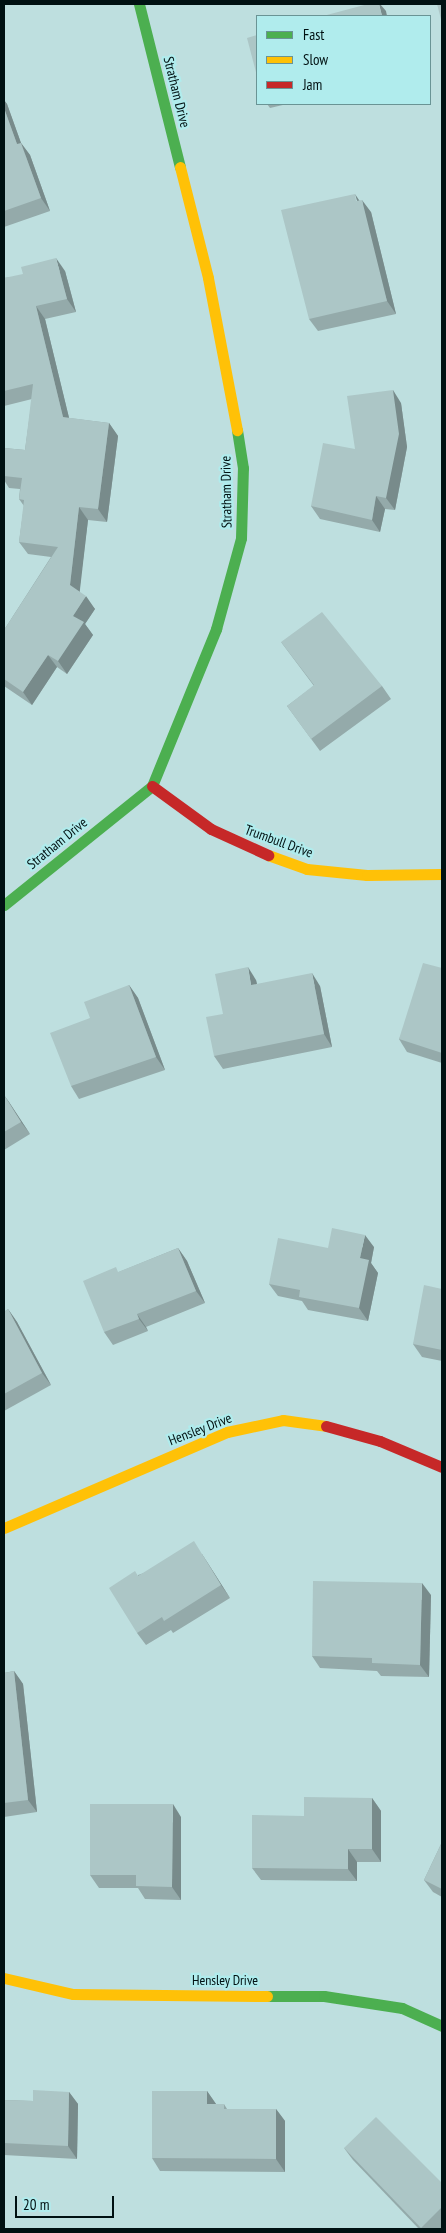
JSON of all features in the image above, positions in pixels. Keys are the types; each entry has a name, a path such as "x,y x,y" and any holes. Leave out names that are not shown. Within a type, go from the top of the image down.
{"street":[{"name":"Stratham Drive","path":"4,905 152,786 216,630 241,538 243,468 208,278 139,4"},
{"name":"Trumbull Drive","path":"152,786 211,829 261,853 307,869 367,875 442,874"},
{"name":"Hensley Drive","path":"4,1528 227,1432 284,1420 338,1428 442,1467"},
{"name":"Hensley Drive","path":"4,1978 74,1994 324,1996 402,2008 442,2026"}],"building":[{"path":"368,4 379,4 382,15 327,15"},
{"path":"437,4 442,4 442,23"},
{"path":"256,35 256,72 247,38"},
{"path":"4,108 17,144 21,143 41,198 4,211"},
{"path":"355,194 356,201 362,200 387,301 309,319 281,210"},
{"path":"56,258 67,299 36,306 63,417 109,423 98,509 79,507 70,585 86,596 73,616 84,622 58,661 48,655 23,692 4,679 4,630 58,547 19,542 24,500 19,499 22,478 4,476 4,448 25,450 33,384 4,391 4,278 23,274 21,267"},
{"path":"393,390 399,434 386,498 376,496 372,520 311,506 323,443 355,449 347,396"},
{"path":"322,612 382,686 311,739 287,706 314,685 281,642"},
{"path":"423,963 442,968 442,1053 399,1039"},
{"path":"248,967 251,985 312,973 324,1034 214,1056 206,1017 223,1014 215,974"},
{"path":"129,985 156,1057 71,1086 50,1033 90,1018 84,1002"},
{"path":"4,1095 21,1122 4,1132"},
{"path":"332,1228 365,1235 360,1258 369,1260 359,1308 299,1297 300,1290 269,1284 278,1238 328,1248"},
{"path":"178,1248 196,1291 137,1314 139,1319 104,1332 83,1281 116,1267 118,1272"},
{"path":"424,1285 442,1289 442,1350 413,1344"},
{"path":"8,1309 42,1373 4,1394 4,1312"},
{"path":"194,1541 221,1585 164,1621 162,1617 137,1633 109,1588 135,1571 138,1576"},
{"path":"313,1581 422,1583 420,1665 372,1663 372,1658 312,1656"},
{"path":"14,1671 28,1800 4,1803 4,1673"},
{"path":"304,1797 372,1798 372,1849 348,1849 348,1869 252,1868 252,1815 304,1816"},
{"path":"90,1804 173,1804 172,1887 136,1886 136,1875 90,1875"},
{"path":"442,1842 442,1889 424,1880"},
{"path":"33,2090 69,2092 68,2146 4,2143 4,2100 33,2101"},
{"path":"152,2091 207,2091 207,2104 224,2104 224,2109 276,2109 276,2159 152,2158"},
{"path":"376,2117 442,2183 442,2207 421,2228 344,2148"}],"traffic: fast":[{"path":"139,4 180,167"},
{"path":"4,905 152,786 216,629 241,538 243,468 237,430"},
{"path":"267,1996 324,1996 402,2008 442,2026"}],"traffic: slow":[{"path":"180,167 208,278 237,430"},
{"path":"268,855 307,869 367,875 442,874"},
{"path":"4,1528 227,1432 283,1420 326,1426"},
{"path":"4,1978 73,1994 267,1996"}],"traffic: jam":[{"path":"152,786 211,829 268,855"},
{"path":"326,1426 380,1441 442,1467"}]}
